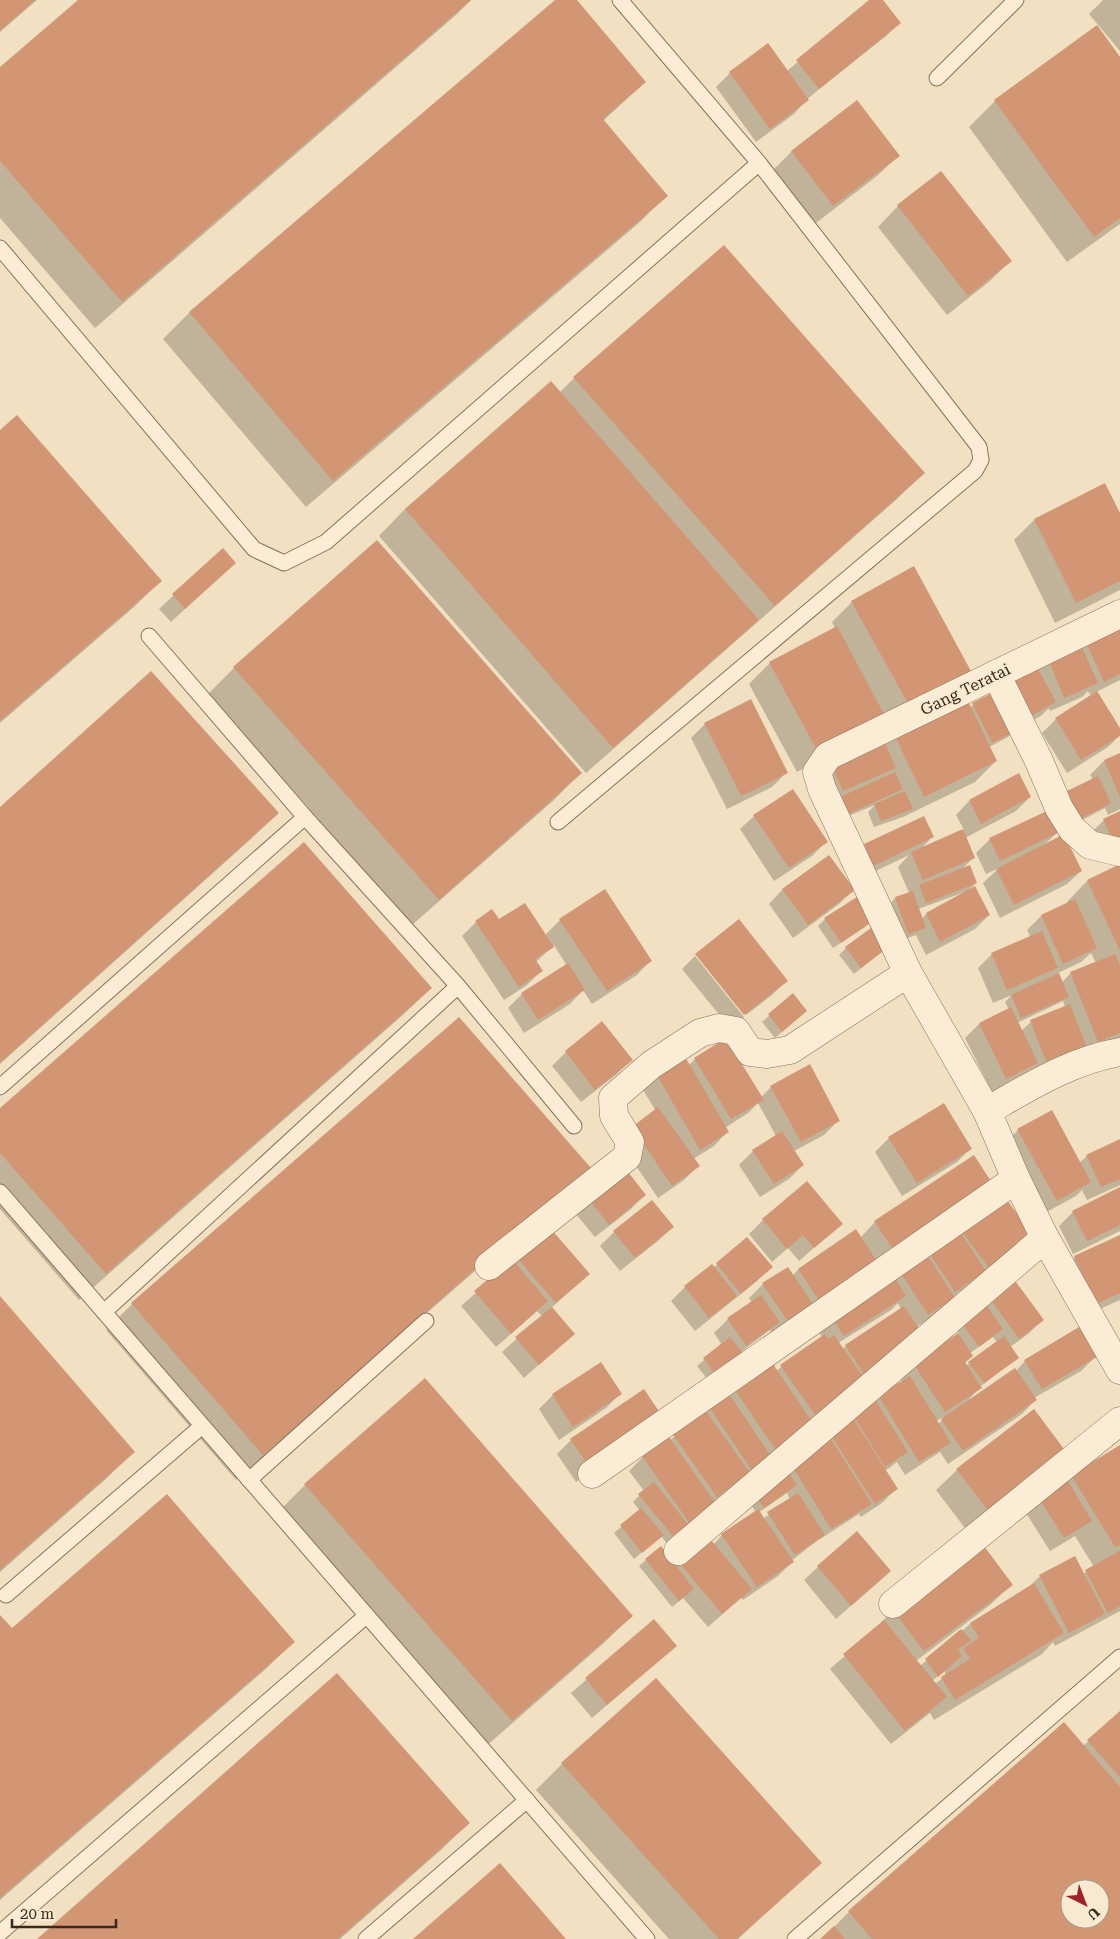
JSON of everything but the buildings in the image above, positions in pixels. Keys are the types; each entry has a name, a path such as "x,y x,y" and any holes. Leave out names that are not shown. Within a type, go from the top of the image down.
{"street":[{"name":"Gang Teratai","path":"908,973 822,789 817,772 828,756 1120,614"},
{"path":"996,674 1039,761 1059,808 1072,828 1090,845 1120,852"},
{"path":"489,1266 627,1157 630,1142 614,1116 613,1098 651,1065 700,1033 719,1028 736,1031 750,1052 767,1054 790,1050 908,973 986,1111 1045,1238 1120,1370"},
{"path":"986,1111 1043,1078 1102,1055 1120,1052"},
{"path":"592,1474 1016,1178"},
{"path":"678,1551 1045,1238"},
{"path":"893,1604 1120,1421"}],"lane":[{"path":"558,822 975,471 981,460 979,447 759,163 620,0"},
{"path":"937,78 1016,0"},
{"path":"0,248 254,548 284,563 326,542 759,163"},
{"path":"149,636 305,817 458,986 574,1126"},
{"path":"0,1087 305,817"},
{"path":"104,1312 458,986"},
{"path":"0,1192 646,1939"},
{"path":"249,1480 426,1320"},
{"path":"6,1595 202,1426"},
{"path":"0,1933 366,1616"},
{"path":"795,1939 1120,1658"},
{"path":"366,1939 527,1800"}]}
